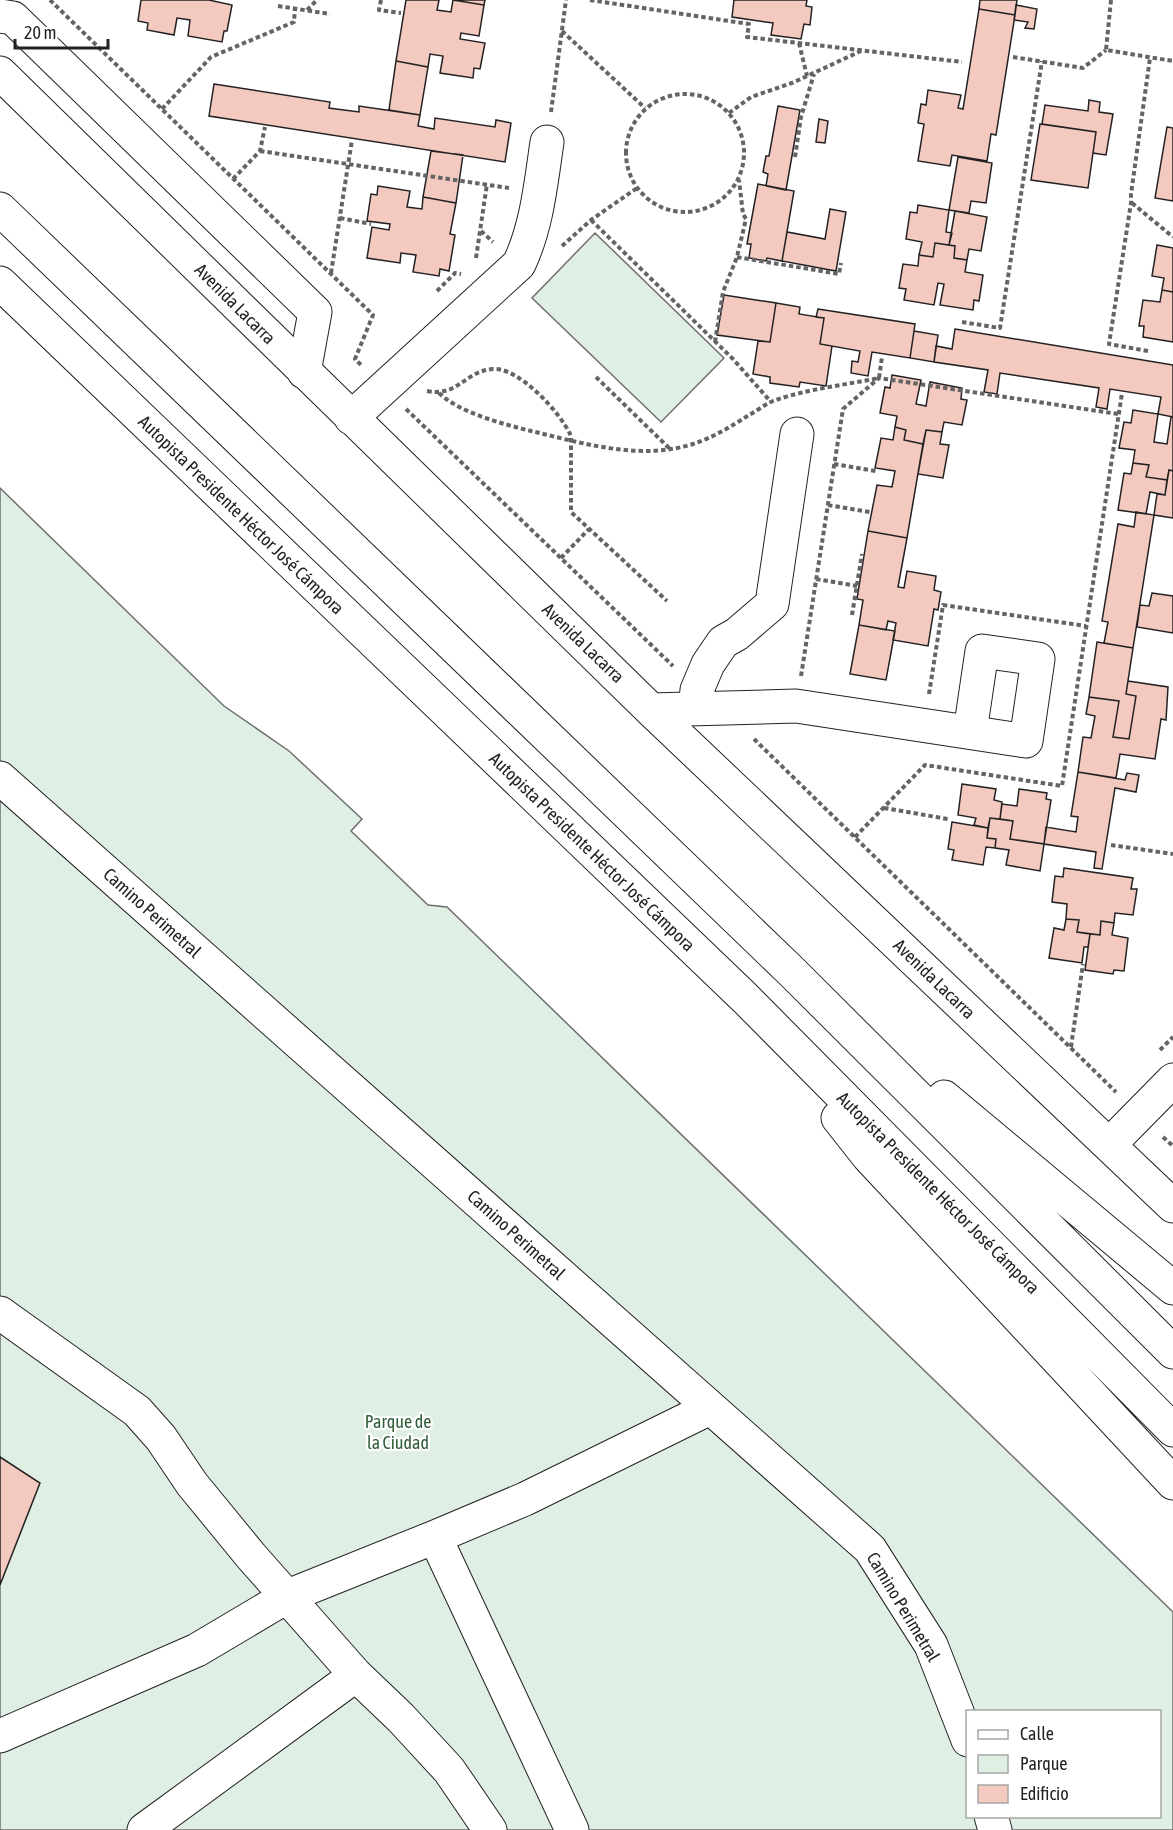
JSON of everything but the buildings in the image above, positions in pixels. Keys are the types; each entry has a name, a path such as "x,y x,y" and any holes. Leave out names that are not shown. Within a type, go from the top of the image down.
{"main road":[{"path":"0,16 13,18 315,312 304,372"},
{"name":"Avenida Lacarra","path":"0,73 651,710 1110,1145 1166,1191"},
{"path":"351,418 519,264 528,245 540,193 547,142"},
{"path":"0,209 792,972 1173,1352"},
{"name":"Autopista Presidente Héctor José Cámpora","path":"0,283 745,998 1173,1430"},
{"path":"705,703 708,664 723,642 737,634 772,604 797,434"},
{"path":"651,710 705,703 796,706 970,732"},
{"name":"Camino Perimetral","path":"0,778 870,1549 931,1646 966,1735"},
{"path":"792,972 1173,1288"},
{"path":"745,998 868,1156 1173,1483"},
{"path":"1110,1145 1173,1080"},
{"path":"0,1313 137,1411 161,1438 192,1484 356,1675 450,1770 490,1830"},
{"path":"0,1736 197,1650 288,1596 525,1499 710,1408"},
{"path":"435,1537 572,1830"},
{"path":"144,1830 356,1675"}],"path":[{"path":"50,0 373,315 355,359 561,558 705,703 1173,1146"},
{"path":"306,10 317,0"},
{"path":"381,0 379,10 401,13"},
{"path":"547,142 566,0"},
{"path":"590,0 749,24 747,37 962,62"},
{"path":"1012,57 1083,68 1106,50 1111,0"},
{"path":"278,6 330,14"},
{"path":"162,109 211,57 294,22 296,8"},
{"path":"561,30 645,108"},
{"path":"799,43 807,76"},
{"path":"729,113 751,97 807,76 862,50"},
{"path":"1106,50 1173,61"},
{"path":"1148,351 1109,344 1150,58"},
{"path":"962,321 1000,328 1042,61"},
{"path":"795,157 801,117 814,73"},
{"path":"688,93 710,99 729,113 740,129 744,147 743,165 738,177 724,197 709,207 691,212 672,211 654,204 637,188 630,177 625,148 628,133 645,108 672,94 688,93"},
{"path":"233,179 260,151 265,127"},
{"path":"331,274 352,140"},
{"path":"260,151 540,193"},
{"path":"715,342 723,292 737,257 746,219 743,214 738,177"},
{"path":"475,265 487,184"},
{"path":"1131,203 1173,237"},
{"path":"340,218 371,224"},
{"path":"591,220 733,359 771,402"},
{"path":"737,257 839,274 841,263"},
{"path":"430,299 455,273 464,275"},
{"path":"796,706 843,409 879,378 882,357"},
{"path":"419,390 439,393 451,390 473,376 492,369 508,371 546,400 567,428 571,440 571,512 667,601"},
{"path":"596,377 670,448"},
{"path":"439,393 448,402 513,426 616,450 633,451 692,445 771,402 879,378 1119,414"},
{"path":"834,464 876,471"},
{"path":"828,505 870,512"},
{"path":"561,558 589,529"},
{"path":"852,615 862,554"},
{"path":"816,579 857,586"},
{"path":"883,808 948,819"},
{"path":"1111,844 1173,854"},
{"path":"1071,1048 1083,964"}],"green space":[{"path":"595,233 724,358 661,422 532,298"},
{"name":"Parque de la Ciudad","path":"0,488 224,706 289,751 362,819 351,831 428,905 447,907 1173,1612 1173,1830 0,1830"}]}
